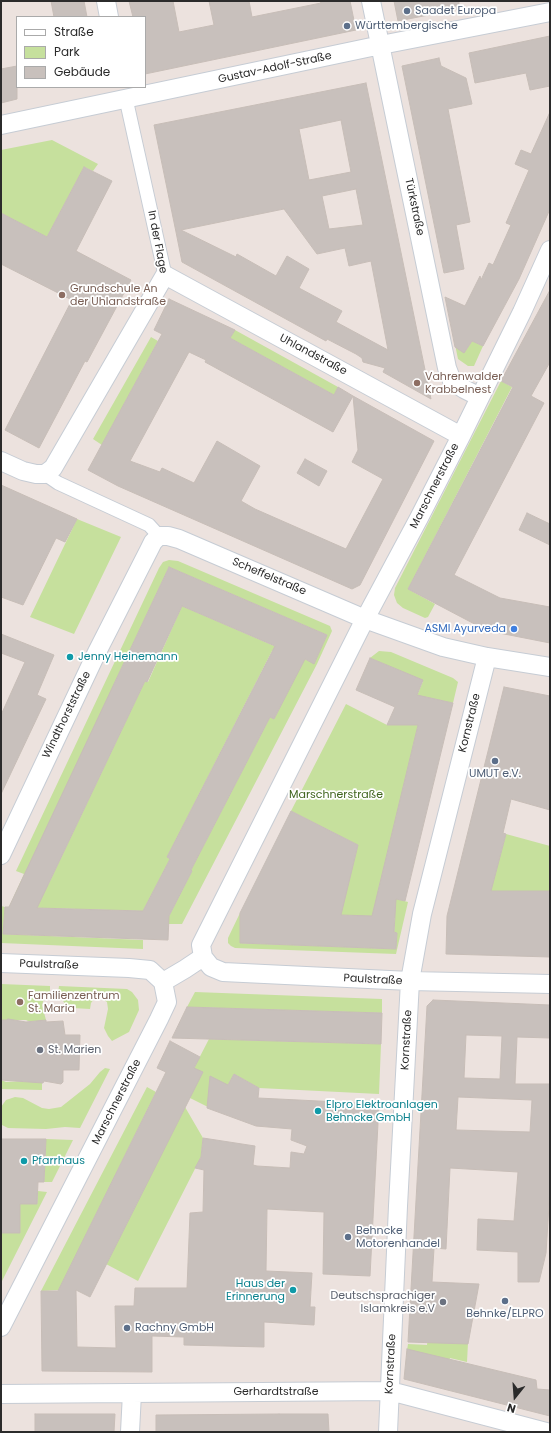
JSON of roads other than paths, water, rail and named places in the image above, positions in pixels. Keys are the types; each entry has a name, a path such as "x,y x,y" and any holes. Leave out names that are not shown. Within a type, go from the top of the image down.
{"street":[{"path":"106,1 110,16"},
{"name":"Türkstraße","path":"371,1 447,368 452,381 464,390 480,397"},
{"name":"Gustav-Adolf-Straße","path":"1,125 125,93 550,12"},
{"name":"In der Flage","path":"45,474 53,468 61,457 165,276 125,93"},
{"name":"Marschnerstraße","path":"203,957 201,945 208,928 365,618 461,436 522,312 550,250"},
{"name":"Uhlandstraße","path":"165,276 461,436"},
{"path":"1,461 23,471 36,474 45,474 58,483 149,525 159,536"},
{"name":"Scheffelstraße","path":"159,536 168,536 179,539 365,618 442,647 487,657 550,667"},
{"name":"Windthorststraße","path":"1,855 97,652 148,550 159,536"},
{"name":"Kornstraße","path":"388,1432 410,981 422,914 487,657"},
{"path":"163,982 203,957"},
{"name":"Paulstraße","path":"203,957 211,967 223,972 410,981 550,984"},
{"name":"Paulstraße","path":"1,963 150,970 163,982"},
{"name":"Marschnerstraße","path":"1,1327 167,1002 163,982"},
{"name":"Gerhardtstraße","path":"1,1394 390,1391 546,1432"},
{"path":"130,1432 132,1393"}],"place":[{"name":"Saadet Europa","path":"407,11"},
{"name":"Württembergische","path":"347,26"},
{"name":"Grundschule An der Uhlandstraße","path":"62,295"},
{"name":"Vahrenwalder Krabbelnest","path":"417,383"},
{"name":"ASMI Ayurveda","path":"514,629"},
{"name":"Jenny Heinemann","path":"70,657"},
{"name":"UMUT e.V.","path":"495,761"},
{"name":"Familienzentrum St. Maria","path":"20,1002"},
{"name":"St. Marien","path":"40,1050"},
{"name":"Elpro Elektroanlagen Behncke GmbH","path":"318,1111"},
{"name":"Pfarrhaus","path":"24,1161"},
{"name":"Behncke Motorenhandel","path":"348,1237"},
{"name":"Haus der Erinnerung","path":"293,1290"},
{"name":"Behnke/ELPRO","path":"505,1301"},
{"name":"Deutschsprachiger Islamkreis e.V","path":"443,1302"},
{"name":"Rachny GmbH","path":"127,1328"}]}
